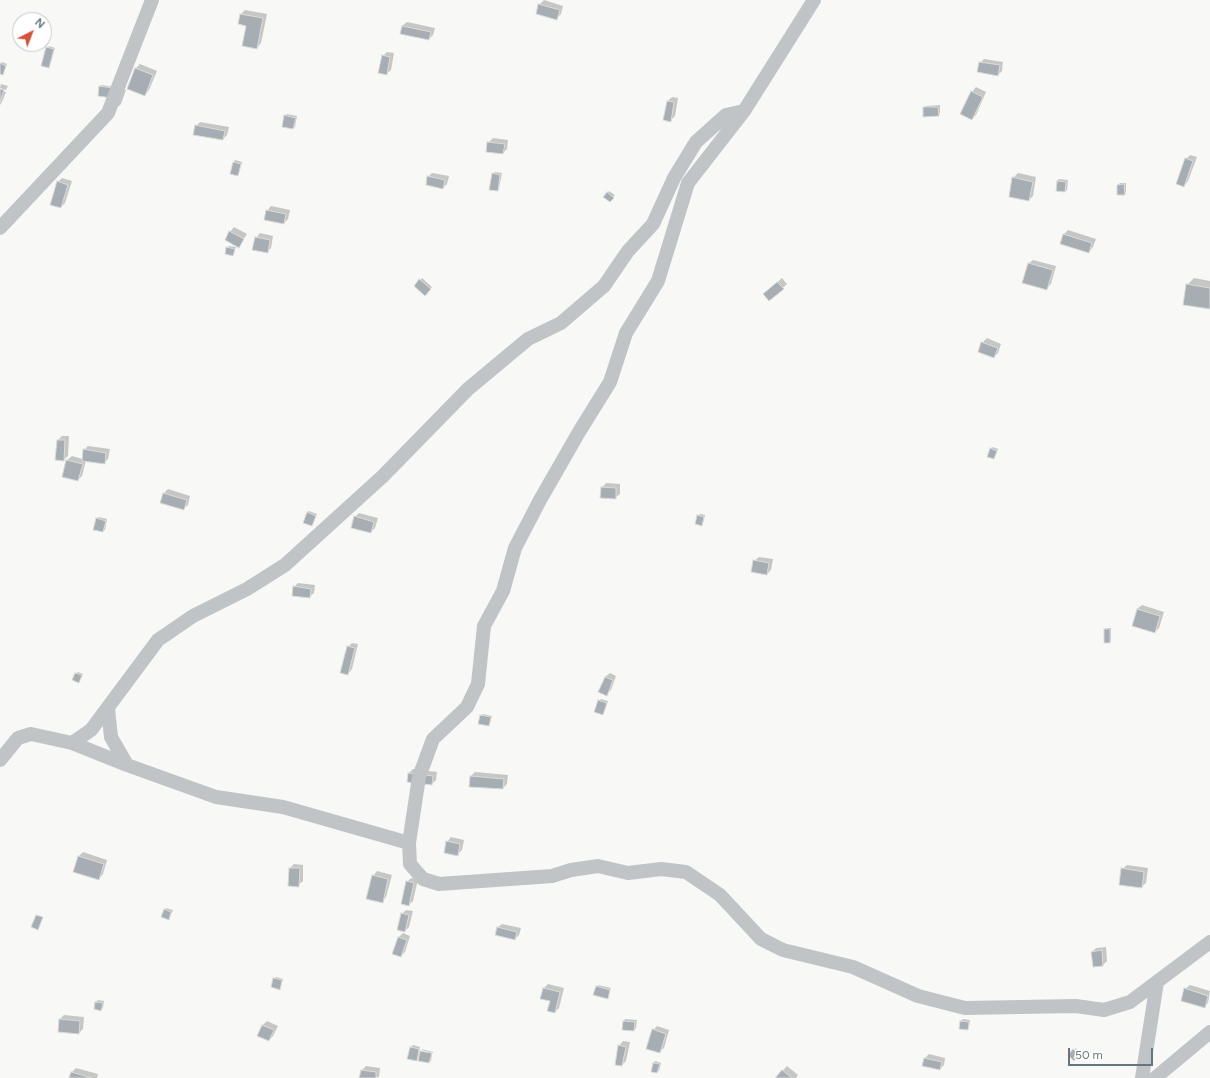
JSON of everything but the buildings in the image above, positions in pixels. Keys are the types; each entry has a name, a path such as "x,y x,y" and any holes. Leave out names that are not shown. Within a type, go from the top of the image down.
{"street":[{"path":"0,228 108,113 152,0"},
{"path":"814,0 744,111 688,183 658,281 626,333 610,382 575,439 515,548 503,591 484,626 478,684 467,707 433,739 419,777 409,843 410,864 423,879 438,884 552,876 571,870 598,866 628,873 662,869 686,872 720,895 761,939 782,950 852,967 918,996 965,1008 1076,1006 1104,1010 1130,1002 1210,942"},
{"path":"72,743 91,730 158,640 193,616 247,589 285,565 383,476 468,389 528,339 561,323 604,286 628,251 654,224 674,178 696,142 726,115 744,111"},
{"path":"108,709 111,737 128,765"},
{"path":"0,760 18,738 31,734 72,743 216,797 283,807 409,843"},
{"path":"1142,1078 1157,982"},
{"path":"1155,1078 1210,1032"}]}
